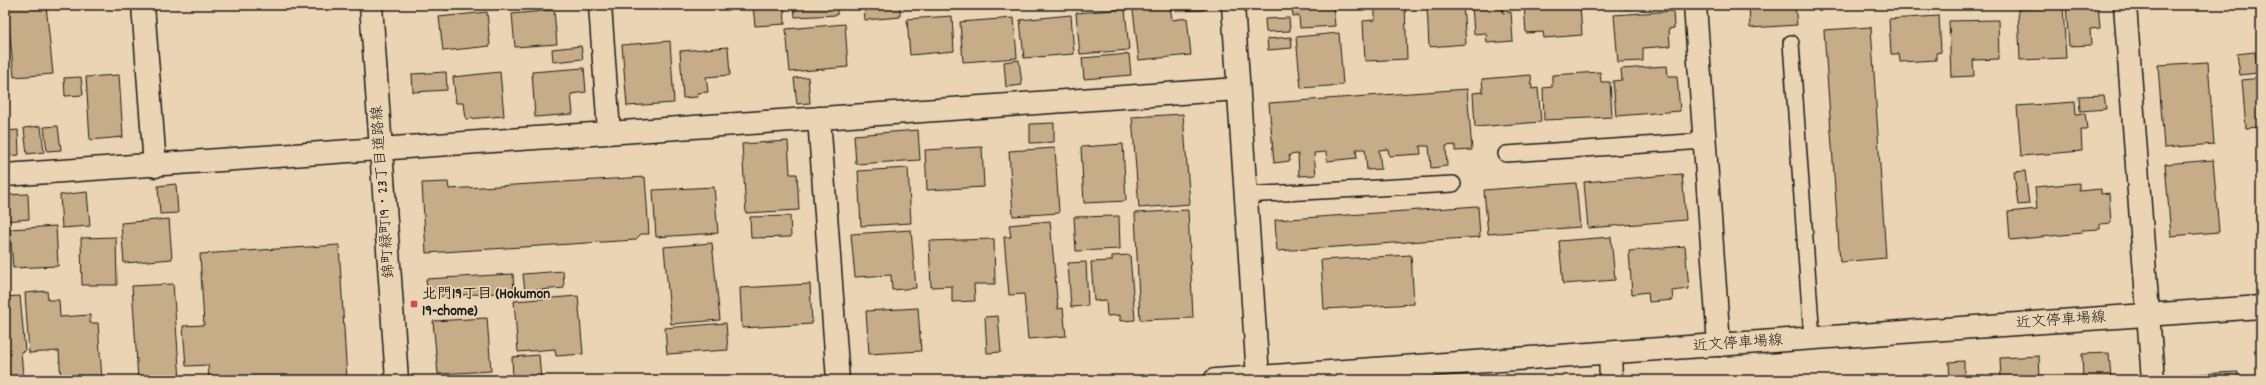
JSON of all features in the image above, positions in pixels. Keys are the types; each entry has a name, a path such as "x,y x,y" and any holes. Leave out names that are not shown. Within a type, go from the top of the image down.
{"street":[{"path":"143,5 155,166"},
{"name":"錦町緑町19・23丁目道路線","path":"371,5 398,380"},
{"path":"600,5 609,132"},
{"path":"1233,5 1258,377"},
{"path":"1695,5 1719,345"},
{"path":"2125,5 2153,380"},
{"path":"5,175 155,166 381,148 1238,89"},
{"path":"819,118 838,380"},
{"name":"近文停車場線","path":"1228,380 2261,307"},
{"path":"1610,352 1611,380"}],"lane":[{"path":"1791,43 1812,338"},
{"path":"1506,154 1705,141"},
{"path":"1245,195 1453,184"}],"building":[{"path":"7,5 46,5 53,74 14,77"},
{"path":"445,5 486,5 486,8 445,10"},
{"path":"753,5 784,5 785,24 755,26"},
{"path":"794,5 837,5 837,15 795,17"},
{"path":"864,5 900,5 900,17 865,20"},
{"path":"1175,5 1204,5 1204,10 1176,11"},
{"path":"1292,5 1333,5 1335,26 1300,28 1299,16 1293,16"},
{"path":"1375,5 1405,5 1407,59 1365,61 1363,21 1375,20"},
{"path":"1427,5 1463,5 1466,44 1429,47"},
{"path":"1472,5 1502,5 1503,13 1511,12 1513,41 1487,43 1486,33 1474,34"},
{"path":"1524,5 1580,5 1582,35 1544,38 1543,32 1526,33"},
{"path":"1624,5 1659,5 1659,6 1625,9"},
{"path":"1749,5 1795,5 1797,25 1750,28"},
{"path":"1905,5 1944,5 1905,8"},
{"path":"2066,5 2098,5 2100,28 2090,29 2091,45 2069,46"},
{"path":"1170,6 1172,20 1187,18 1191,55 1139,60 1133,10"},
{"path":"2063,6 2066,58 2020,60 2018,9"},
{"path":"1125,9 1129,50 1080,54 1076,13"},
{"path":"554,10 557,44 515,47 512,14"},
{"path":"1673,11 1674,28 1669,29 1670,46 1643,48 1643,61 1618,62 1614,15"},
{"path":"487,12 490,46 443,51 439,17"},
{"path":"1071,15 1074,54 1024,58 1020,20"},
{"path":"952,16 954,51 910,55 907,19"},
{"path":"1939,16 1941,52 1936,53 1936,60 1900,62 1899,54 1891,54 1889,19"},
{"path":"1014,18 1017,58 963,62 960,22"},
{"path":"1289,18 1290,31 1266,32 1265,19"},
{"path":"1998,20 1999,59 1973,60 1974,76 1951,77 1949,21"},
{"path":"845,24 848,67 790,72 786,29"},
{"path":"1871,27 1886,258 1840,262 1824,30"},
{"path":"1339,33 1343,85 1301,88 1296,37"},
{"path":"1291,37 1292,48 1268,50 1267,39"},
{"path":"670,41 674,103 627,106 622,45"},
{"path":"581,46 583,59 553,62 552,49"},
{"path":"728,47 730,75 706,77 708,92 697,93 698,97 683,98 680,51"},
{"path":"2255,52 2258,73 2240,75 2237,54"},
{"path":"1129,54 1131,75 1084,79 1082,58"},
{"path":"1019,60 1022,85 1006,87 1004,62"},
{"path":"2208,62 2214,144 2164,148 2158,65"},
{"path":"1667,66 1668,76 1677,76 1680,111 1616,116 1613,81 1622,80 1621,69"},
{"path":"584,68 586,92 571,94 573,114 535,117 532,72"},
{"path":"446,72 447,90 413,92 412,74"},
{"path":"500,72 504,116 466,119 464,103 456,103 453,77"},
{"path":"1600,72 1601,82 1610,82 1612,117 1544,120 1543,88 1552,87 1552,75"},
{"path":"119,75 123,137 90,140 86,77"},
{"path":"1531,75 1532,89 1538,88 1541,122 1475,127 1473,93 1483,92 1482,79"},
{"path":"81,77 83,95 65,96 64,78"},
{"path":"808,77 810,103 797,104 794,78"},
{"path":"2261,78 2261,127 2246,128 2242,80"},
{"path":"1467,89 1472,150 1455,151 1455,145 1446,146 1447,166 1431,168 1429,146 1420,146 1421,154 1389,156 1388,149 1379,150 1381,169 1367,170 1365,149 1356,149 1357,158 1327,161 1326,152 1314,153 1316,175 1299,176 1298,154 1289,155 1290,161 1274,163 1269,103"},
{"path":"2104,95 2106,109 2080,111 2079,96"},
{"path":"2075,102 2076,114 2085,113 2087,130 2081,130 2082,151 2021,156 2017,106"},
{"path":"1183,114 1190,204 1139,208 1132,117"},
{"path":"1054,123 1054,142 1030,143 1030,124"},
{"path":"41,126 44,152 27,154 24,128"},
{"path":"58,126 61,150 47,151 44,127"},
{"path":"18,130 19,155 6,156 5,131"},
{"path":"918,130 920,160 856,164 854,135"},
{"path":"788,141 790,174 797,174 799,210 746,213 742,144"},
{"path":"1123,144 1126,201 1084,203 1081,147"},
{"path":"982,147 984,187 927,190 925,150"},
{"path":"1055,148 1059,213 1013,216 1009,151"},
{"path":"2213,160 2219,232 2171,236 2165,164"},
{"path":"908,168 911,223 861,226 858,171"},
{"path":"2025,171 2029,204 2018,205 2014,172"},
{"path":"1682,174 1686,220 1588,228 1584,182"},
{"path":"645,177 649,234 641,234 635,240 426,253 422,183 448,182 449,189"},
{"path":"1576,183 1580,227 1488,234 1484,190"},
{"path":"2079,183 2079,191 2101,189 2101,194 2109,193 2111,223 2100,224 2100,229 2082,230 2082,233 2010,240 2008,212 2037,209 2035,187"},
{"path":"176,184 178,213 160,214 158,186"},
{"path":"714,187 718,233 656,237 653,190"},
{"path":"87,192 90,226 62,228 60,195"},
{"path":"28,194 29,219 5,221 5,195"},
{"path":"1478,206 1480,237 1277,251 1275,220"},
{"path":"1188,210 1193,318 1140,320 1135,213"},
{"path":"790,216 791,237 751,238 750,217"},
{"path":"1119,216 1120,249 1076,251 1074,217"},
{"path":"169,219 172,259 124,263 121,223"},
{"path":"1050,221 1058,309 1063,308 1066,336 1028,339 1024,294 1009,295 1004,237 1011,237 1009,225"},
{"path":"56,226 58,266 13,268 10,229"},
{"path":"911,230 916,288 892,290 891,275 855,277 851,234"},
{"path":"116,237 117,285 82,285 81,238"},
{"path":"1611,237 1615,280 1563,284 1559,241"},
{"path":"994,239 995,284 974,284 975,301 952,302 952,286 931,287 929,241"},
{"path":"712,243 720,320 671,324 664,247"},
{"path":"339,245 347,380 209,380 208,365 186,366 183,326 204,325 200,254"},
{"path":"1685,246 1689,289 1672,291 1673,300 1649,302 1648,292 1632,294 1629,251"},
{"path":"1130,255 1135,320 1120,321 1120,315 1107,316 1106,300 1094,301 1091,262 1112,261 1112,256"},
{"path":"1411,255 1414,304 1324,309 1321,260"},
{"path":"1086,262 1088,306 1071,307 1068,263"},
{"path":"563,271 564,288 525,291 523,274"},
{"path":"513,274 514,292 428,297 426,279"},
{"path":"173,284 180,380 138,380 132,286"},
{"path":"810,284 812,324 742,328 740,288"},
{"path":"47,291 48,300 59,300 60,317 90,315 90,323 98,323 102,380 61,380 59,351 29,353 25,293"},
{"path":"20,296 25,351 21,352 23,375 17,375 17,380 5,380 5,297"},
{"path":"578,296 583,354 556,356 555,349 518,352 514,301"},
{"path":"918,308 921,351 869,354 866,311"},
{"path":"998,316 1001,352 987,353 985,317"},
{"path":"487,318 491,371 438,374 433,321"},
{"path":"726,323 728,350 667,354 665,328"},
{"path":"2109,353 2111,378 2083,379 2082,354"},
{"path":"539,355 541,380 513,380 512,357"},
{"path":"2039,356 2040,380 2001,380 2000,358"},
{"path":"1964,361 1964,380 1950,380 1949,362"},
{"path":"2238,372 2238,380 2178,380 2178,375"}],"place":[{"name":"北門19丁目 (Hokumon 19-chome)","path":"414,304"}]}
